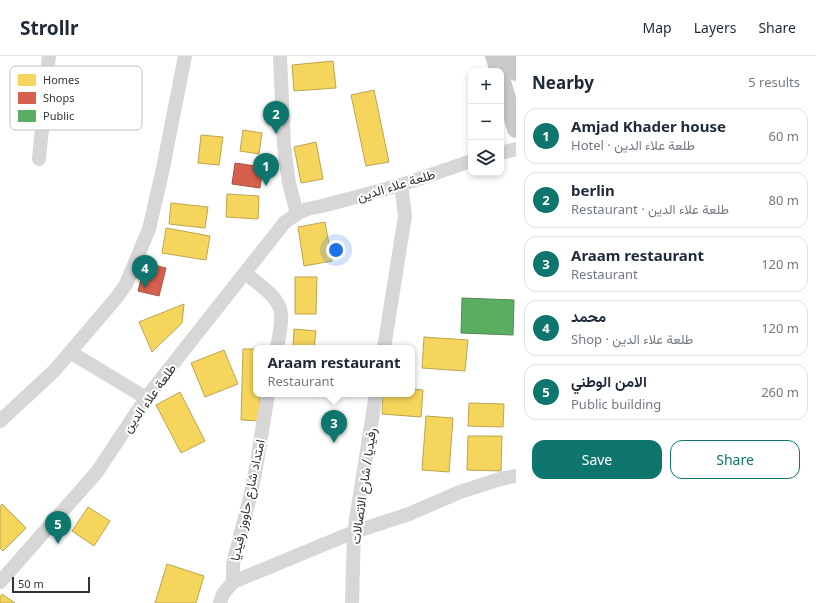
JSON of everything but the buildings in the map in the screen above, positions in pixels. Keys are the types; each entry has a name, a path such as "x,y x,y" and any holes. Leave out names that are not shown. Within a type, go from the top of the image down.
{"main road":[{"path":"494,56 498,68"},
{"path":"511,56 516,72"},
{"path":"504,88 516,129"}],"street":[{"path":"48,66 49,56"},
{"path":"0,421 54,371 117,298 122,290 149,229 162,173 185,56"},
{"path":"280,56 284,146 289,183 297,214"},
{"path":"39,159 42,130"},
{"path":"504,152 516,149"},
{"name":"طلعة علاء الدين","path":"0,582 97,472 146,398 285,222 308,209 401,185 468,162"},
{"path":"384,345 405,216 401,185"},
{"path":"245,274 273,297 278,303 282,314 277,345"},
{"path":"70,352 146,398"},
{"name":"امتداد شارع حاووز رفيديا","path":"220,603 223,594 232,582 233,564 256,468 268,397"},
{"name":"رفيديا / شارع الاتصالات","path":"352,603 354,532 376,397"},
{"path":"232,582 354,532 409,514 460,492 516,476"}],"place":[{"name":"berlin","path":"276,134"},
{"name":"Amjad Khader house","path":"266,186"},
{"name":"محمد","path":"145,288"},
{"name":"Araam restaurant","path":"334,443"},
{"name":"الامن الوطني","path":"58,544"}]}
